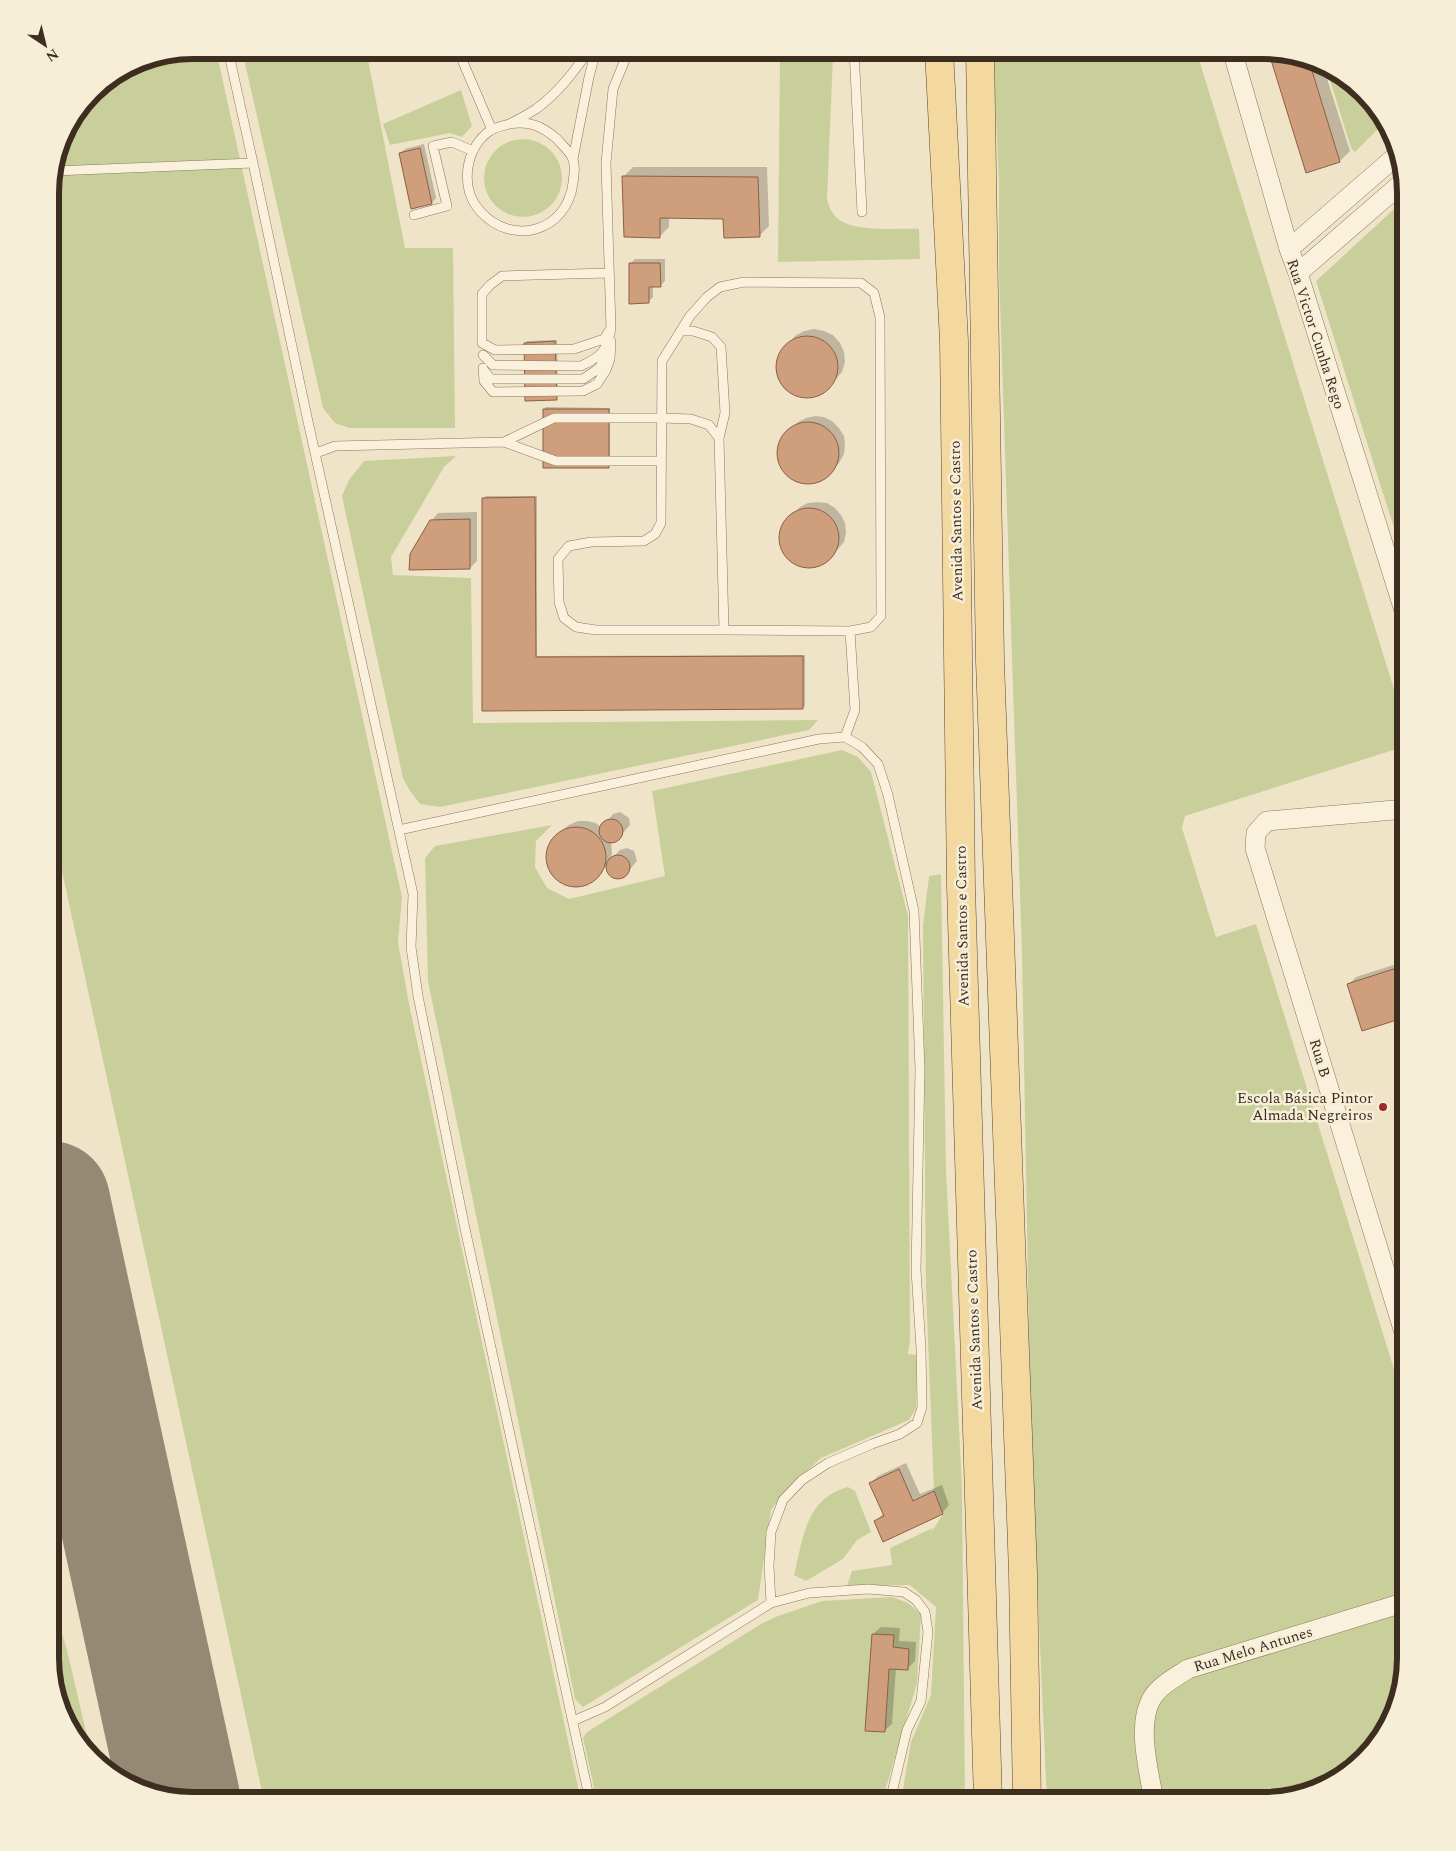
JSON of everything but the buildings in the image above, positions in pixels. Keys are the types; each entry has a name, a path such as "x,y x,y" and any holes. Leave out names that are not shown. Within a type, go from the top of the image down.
{"main road":[{"name":"Avenida Santos e Castro","path":"939,59 954,341 961,886 988,1792"},
{"path":"980,59 990,661 1022,1563 1026,1792"}],"street":[{"name":"Rua Victor Cunha Rego","path":"1235,59 1289,249 1298,272 1397,588"},
{"path":"1289,249 1393,159"},
{"path":"1298,272 1397,187"},
{"name":"Rua B","path":"1397,810 1267,821 1256,833 1255,848 1397,1310"},
{"name":"Rua Melo Antunes","path":"1153,1792 1144,1736 1145,1716 1152,1697 1167,1683 1188,1669 1397,1605"}],"lane":[{"path":"230,59 413,894 411,947 418,996 464,1224 588,1792"},
{"path":"582,59 562,87 536,109 509,124 492,130 472,151 466,172 469,190 478,210 506,229 531,230 546,225 561,214 571,194 574,169 573,158 594,59"},
{"path":"608,273 502,276 490,284 482,294 482,355 483,368 491,379 584,379 598,370 610,354 611,329 606,163 612,89 625,59"},
{"path":"854,59 862,212"},
{"path":"463,62 492,130"},
{"path":"509,124 523,122 538,126 550,133 573,158"},
{"path":"414,215 447,206 433,146 452,142 472,151"},
{"path":"60,171 253,163"},
{"path":"744,282 861,283 874,293 880,317 881,616 870,627 850,631 596,630 576,627 564,618 559,602 558,559 569,546 591,542 644,541 655,534 661,523 662,361 681,331 690,316 707,297 720,287 744,282"},
{"path":"482,343 494,350 574,349 604,339 611,329"},
{"path":"482,355 493,364 581,366 594,360 606,349 611,329"},
{"path":"681,331 712,337 721,347 725,413 719,438 724,630"},
{"path":"504,442 554,418 691,419 709,425 719,438"},
{"path":"316,453 335,446 504,442 556,461 661,461"},
{"path":"845,737 856,710 850,631"},
{"path":"398,830 818,739 845,737 862,747 878,764 888,795 914,912 920,1068 916,1270 921,1348 922,1407 916,1422 900,1434 828,1463 802,1480 782,1500 771,1532 768,1566 771,1603"},
{"path":"573,1721 605,1707 771,1603 809,1593 868,1589 904,1592 916,1600 925,1612 928,1632 921,1701 908,1730 892,1792"}],"green space":[{"path":"184,59 218,59 402,897 398,942 409,1004 579,1792 262,1792 59,857 59,184 61,166 69,141 77,126 86,111 104,92 118,81 141,69 166,61"},
{"path":"244,59 368,59 405,248 453,248 455,428 349,428 335,423 323,408"},
{"path":"780,59 833,59 827,199 830,209 841,221 857,227 919,229 920,259 778,262"},
{"path":"993,59 1199,59 1397,699 1397,749 1185,816 1182,828 1216,937 1256,924 1397,1379 1397,1658 1393,1693 1387,1710 1370,1740 1352,1759 1338,1770 1323,1778 1290,1790 1272,1792 1047,1792 1031,1447 1022,953 999,274 999,184"},
{"path":"1329,76 1352,92 1364,104 1380,127 1355,152 1351,148"},
{"path":"461,90 472,126 462,137 450,133 390,145 383,124"},
{"path":"523,139 538,142 555,156 559,163 562,178 559,193 545,210 538,214 523,217 508,214 491,200 487,193 484,178 487,163 501,146 508,142"},
{"path":"1397,206 1397,538 1316,281"},
{"path":"456,456 444,467 391,557 393,575 471,578 473,723 818,720 809,730 440,807 420,804 403,778 342,496 349,480 364,461"},
{"path":"842,750 858,757 871,772 908,916 910,1340 908,1354 917,1355 916,1408 909,1420 821,1458 785,1491 771,1510 758,1600 583,1707 575,1699 428,981 425,858 435,846 552,825 536,841 535,867 547,888 569,899 665,876 652,791"},
{"path":"941,874 946,1171 962,1487 965,1792 903,1792 911,1742 931,1695 936,1607 910,1585 847,1586 852,1571 892,1565 890,1548 933,1528 929,1536 943,1514 934,1491 926,1289 923,926 929,876"},
{"path":"848,1487 855,1491 871,1532 857,1540 843,1559 806,1581 794,1575 808,1522 814,1510 823,1500"},
{"path":"892,1597 908,1603 921,1614 917,1683 885,1792 595,1792 583,1738 587,1732 761,1624 822,1601"},
{"path":"59,1625 66,1646 89,1743 73,1718 63,1693 60,1676"}],"taxiway":[{"path":"59,1386 82,1440 108,1516 153,1671"}],"runway":[{"path":"59,1242 179,1791"}],"place":[{"name":"Escola Básica Pintor Almada Negreiros","path":"1383,1107"}]}
